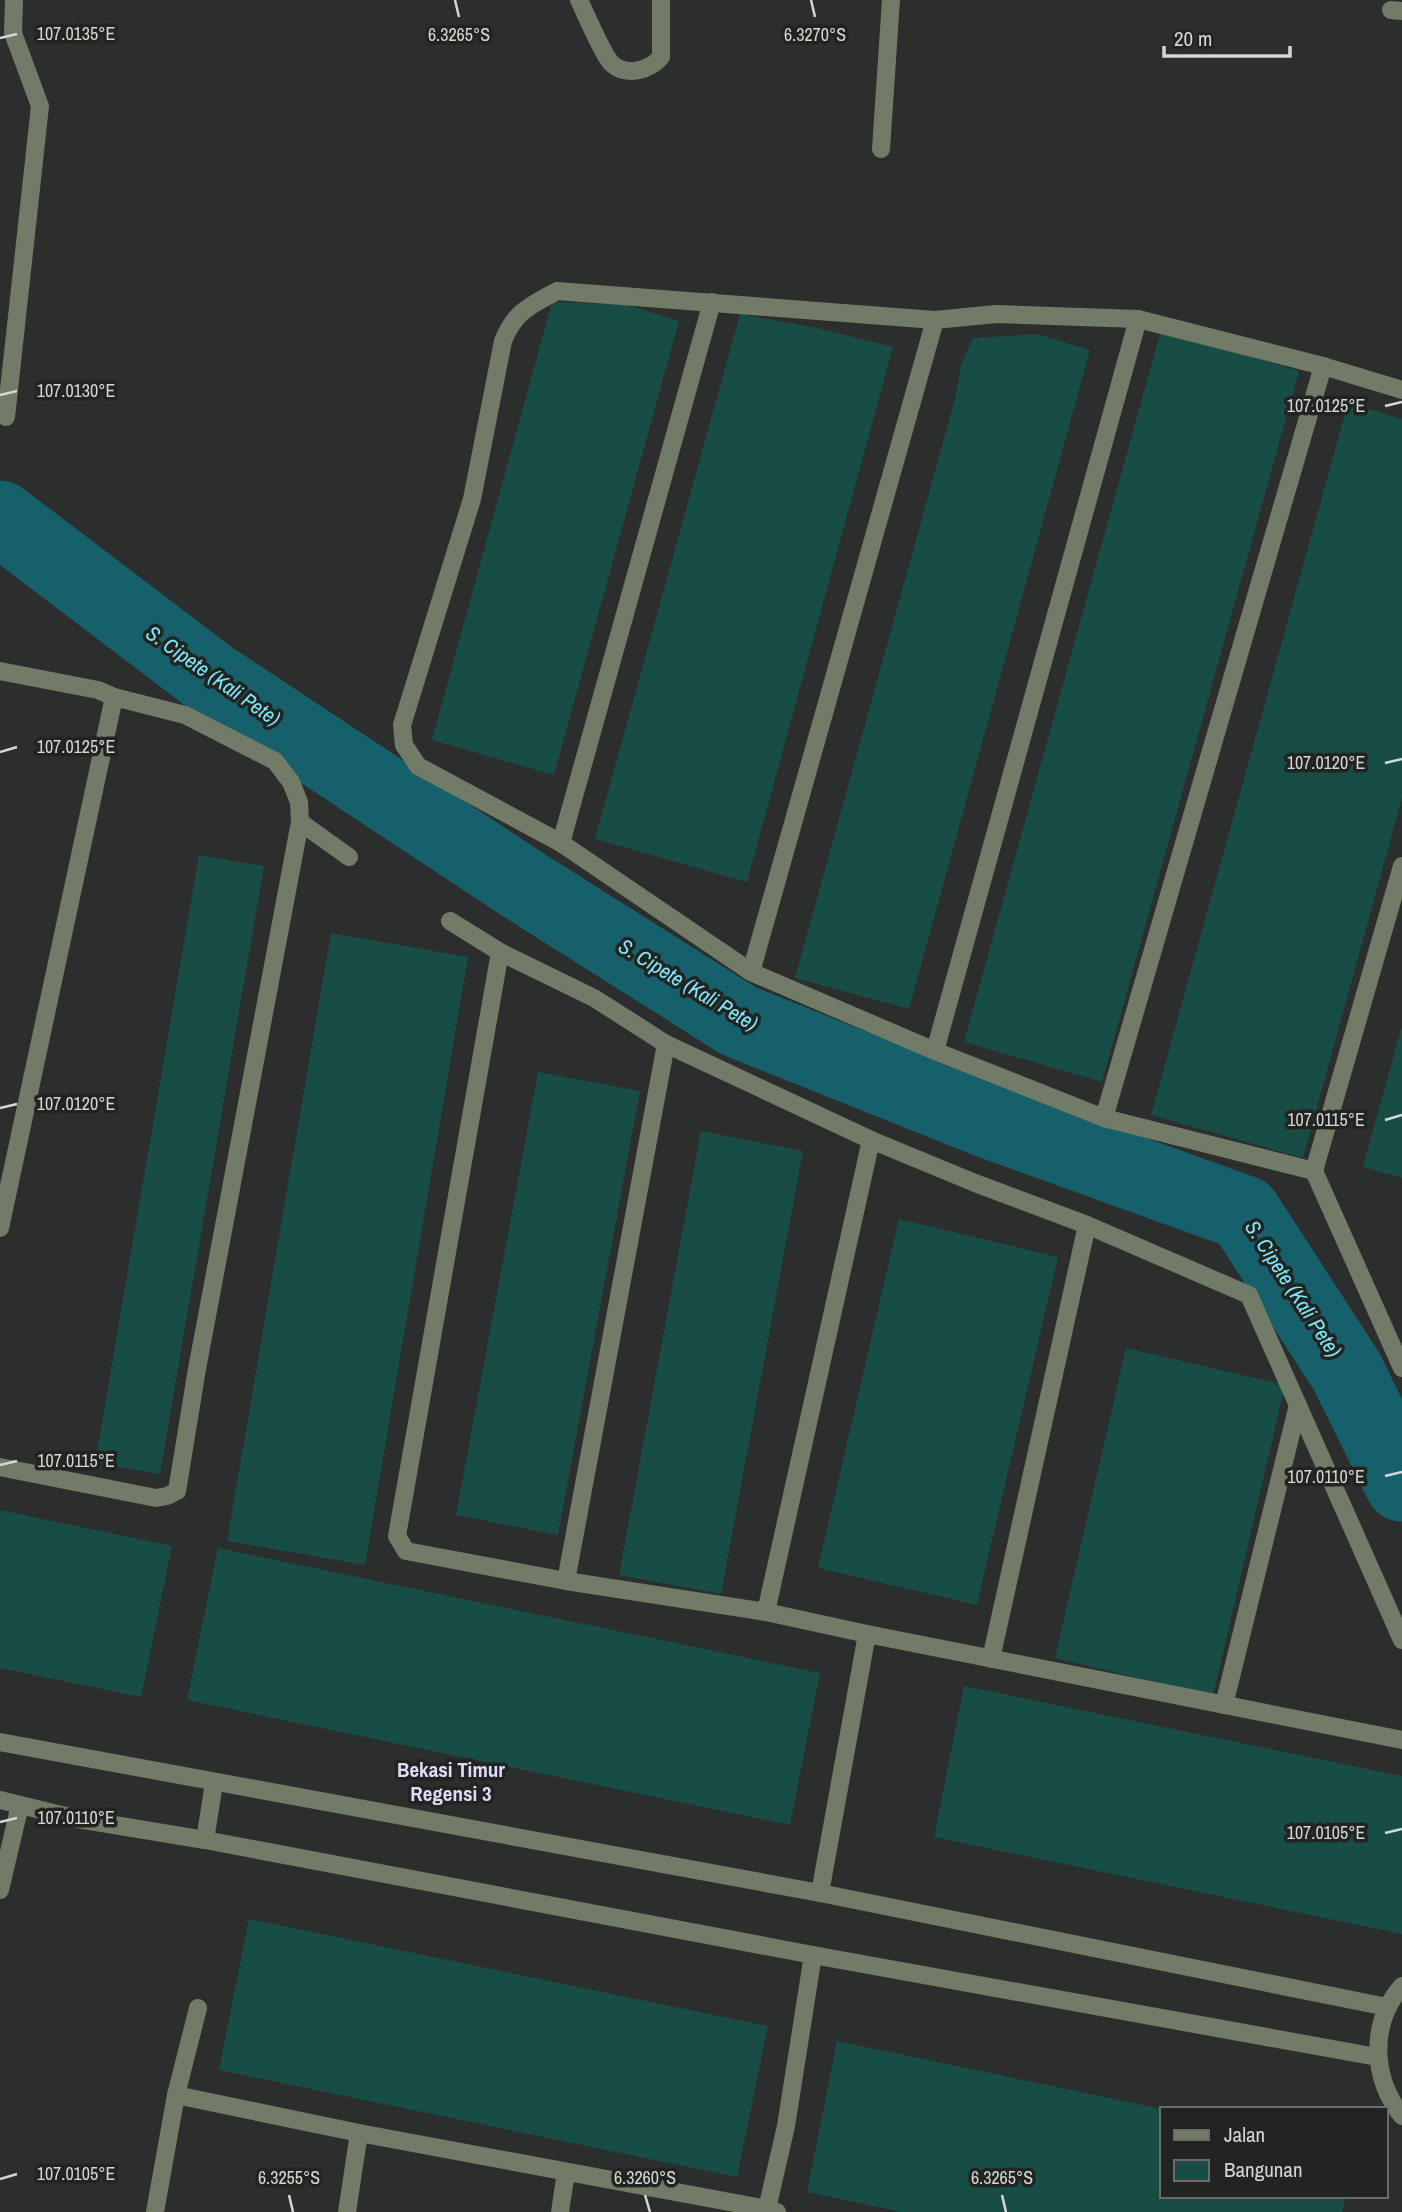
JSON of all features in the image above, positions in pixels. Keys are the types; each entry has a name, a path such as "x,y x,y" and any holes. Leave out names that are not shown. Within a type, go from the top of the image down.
{"street":[{"path":"6,417 40,106 13,33 14,0"},
{"path":"579,0 612,64 640,71 654,65 662,57 661,0"},
{"path":"881,149 891,0"},
{"path":"1314,1171 1104,1118 936,1051 751,972 561,843 418,766 404,745 402,725 472,499 503,341 511,322 530,306 557,291 935,320 996,314 1138,319 1323,366 1402,390"},
{"path":"561,843 712,302"},
{"path":"936,1051 1138,319"},
{"path":"751,972 935,320"},
{"path":"1104,1118 1323,366"},
{"path":"0,671 97,690 185,715 275,761 291,782 299,802 300,822 197,1369 177,1491 156,1498 0,1466"},
{"path":"0,1228 114,697"},
{"path":"300,822 349,856"},
{"path":"1402,866 1314,1171 1402,1368"},
{"path":"450,921 500,952 594,998 666,1044 871,1139 975,1183 1087,1225 1249,1295 1402,1640"},
{"path":"500,952 397,1536 406,1551 566,1581 766,1612 1402,1740"},
{"path":"566,1581 666,1044"},
{"path":"766,1612 871,1139"},
{"path":"991,1659 1087,1225"},
{"path":"1224,1705 1298,1405"},
{"path":"820,1894 867,1634"},
{"path":"0,1742 820,1894 1387,2007"},
{"path":"205,1840 214,1783"},
{"path":"0,1800 78,1819 205,1840 813,1955 1377,2057"},
{"path":"0,1890 20,1805"},
{"path":"176,2095 359,2133 772,2211 813,1955"},
{"path":"1402,1986 1387,2007 1379,2031 1377,2057 1388,2095 1402,2116"},
{"path":"155,2212 176,2095 198,2008"},
{"path":"347,2212 359,2133"},
{"path":"560,2212 566,2172"}],"building":[{"path":"552,302 624,304 679,321 554,775 432,740"},
{"path":"740,314 813,327 893,347 747,882 595,839"},
{"path":"1161,330 1299,371 1102,1082 964,1042"},
{"path":"1037,334 1090,350 909,1009 795,978 955,399 961,365 973,338"},
{"path":"1348,403 1402,419 1402,798 1303,1158 1151,1115"},
{"path":"199,855 264,866 160,1474 95,1463"},
{"path":"331,933 468,957 365,1565 227,1541"},
{"path":"1402,1029 1402,1178 1363,1167"},
{"path":"538,1072 640,1091 558,1535 456,1515"},
{"path":"701,1131 803,1151 721,1594 619,1575"},
{"path":"899,1219 1058,1257 977,1605 818,1568"},
{"path":"1126,1348 1285,1385 1213,1696 1055,1658"},
{"path":"0,1510 172,1546 141,1697 0,1668"},
{"path":"218,1548 820,1673 790,1825 187,1700"},
{"path":"964,1686 1402,1776 1402,1934 934,1837"},
{"path":"249,1919 768,2026 737,2177 219,2070"},
{"path":"837,2041 1160,2109 1160,2198 1346,2198 1342,2212 901,2212 807,2192"}],"waterway":[{"name":"S. Cipete (Kali Pete)","path":"0,518 212,679 522,884 739,1021 989,1121 1244,1213 1347,1372 1402,1484"}],"district":[{"name":"Bekasi Timur Regensi 3","path":"451,1782"}]}
